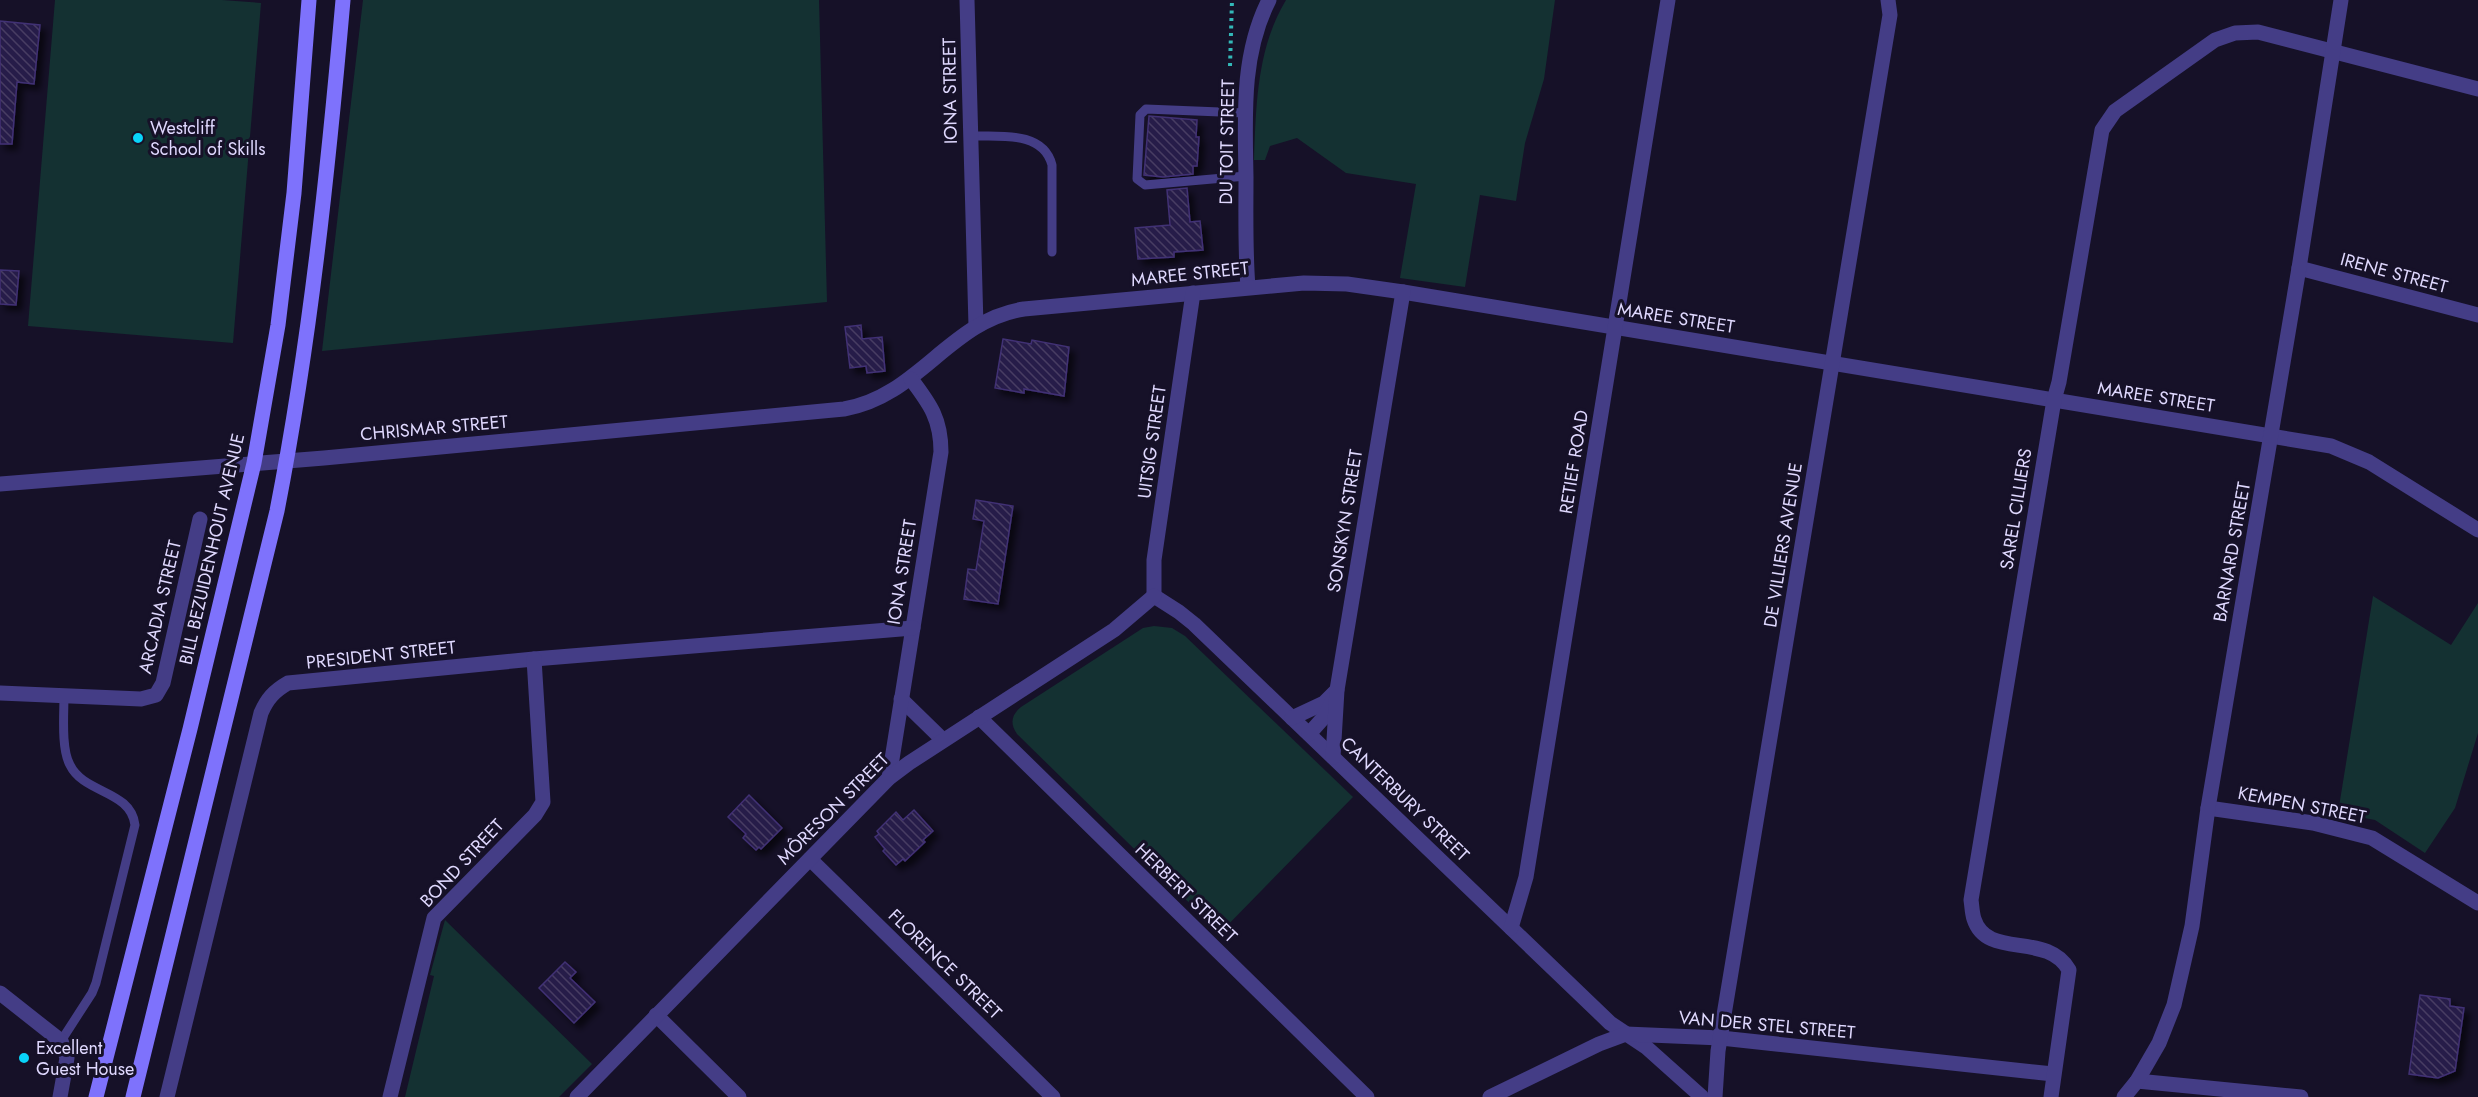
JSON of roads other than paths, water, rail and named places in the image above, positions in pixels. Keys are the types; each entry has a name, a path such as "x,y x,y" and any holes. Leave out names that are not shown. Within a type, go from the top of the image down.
{"main road":[{"name":"BILL BEZUIDENHOUT AVENUE","path":"96,1097 190,729 254,463 278,325 294,192 309,0"},
{"path":"133,1097 266,556 287,461 322,219 343,0"}],"street":[{"name":"IONA STREET","path":"967,0 976,326"},
{"name":"DU TOIT STREET","path":"1248,287 1245,113 1249,59 1269,0"},
{"name":"RETIEF ROAD","path":"1511,928 1526,877 1668,0"},
{"name":"DE VILLIERS AVENUE","path":"1715,1097 1721,1038 1890,15 1888,0"},
{"name":"BARNARD STREET","path":"2124,1097 2137,1081 2158,1043 2174,1005 2192,926 2208,808 2299,268 2341,0"},
{"name":"SAREL CILLIERS","path":"2051,1097 2069,970 2059,956 2050,951 1997,942 1984,934 1974,921 1971,900 2100,137 2115,111 2215,40 2235,33 2258,32 2478,89"},
{"name":"IRENE STREET","path":"2299,268 2478,315"},
{"name":"MAREE STREET","path":"872,402 886,396 910,379 976,326 1000,314 1023,309 1248,287 1304,283 1347,284 1833,362 2331,446 2356,455 2478,530"},
{"name":"SONSKYN STREET","path":"1333,757 1337,690 1403,292"},
{"name":"UITSIG STREET","path":"1154,596 1154,560 1193,293"},
{"name":"IONA STREET","path":"889,778 939,470 941,444 938,422 932,409 910,379"},
{"name":"CHRISMAR STREET","path":"0,484 287,461 844,409 872,402"},
{"name":"ARCADIA STREET","path":"63,696 149,698 156,695 163,683 200,519"},
{"name":"MÔRESON STREET","path":"577,1097 889,778 1114,630 1154,596"},
{"name":"CANTERBURY STREET","path":"1154,596 1194,624 1610,1023 1646,1047 1702,1097"},
{"name":"PRESIDENT STREET","path":"168,1097 261,713 266,701 275,691 288,683 534,659 913,628"},
{"name":"BOND STREET","path":"390,1097 434,918 535,815 543,802 534,659"},
{"path":"1292,718 1324,703 1337,690"},
{"path":"1309,734 1329,711 1337,690"},
{"path":"0,693 63,696"},
{"path":"901,699 943,741"},
{"name":"HERBERT STREET","path":"979,717 1367,1097"},
{"name":"KEMPEN STREET","path":"2208,808 2313,823 2372,838 2478,903"},
{"name":"FLORENCE STREET","path":"810,859 1053,1097"},
{"path":"0,993 61,1041 67,1058 60,1097"},
{"path":"656,1015 739,1097"},
{"name":"VAN DER STEL STREET","path":"1490,1097 1599,1044 1626,1034 1721,1038 2053,1074"},
{"path":"2137,1081 2301,1097"}],"lane":[{"path":"1245,113 1146,109 1140,115 1137,179 1145,185 1246,176"},
{"path":"970,136 1022,137 1037,144 1047,154 1052,165 1052,252"},
{"path":"61,1041 96,983 135,825 134,815 125,803 91,786 70,766 66,754 63,696"}],"place":[{"name":"Westcliff School of Skills","path":"138,138"},
{"name":"Excellent Guest House","path":"24,1058"}]}
